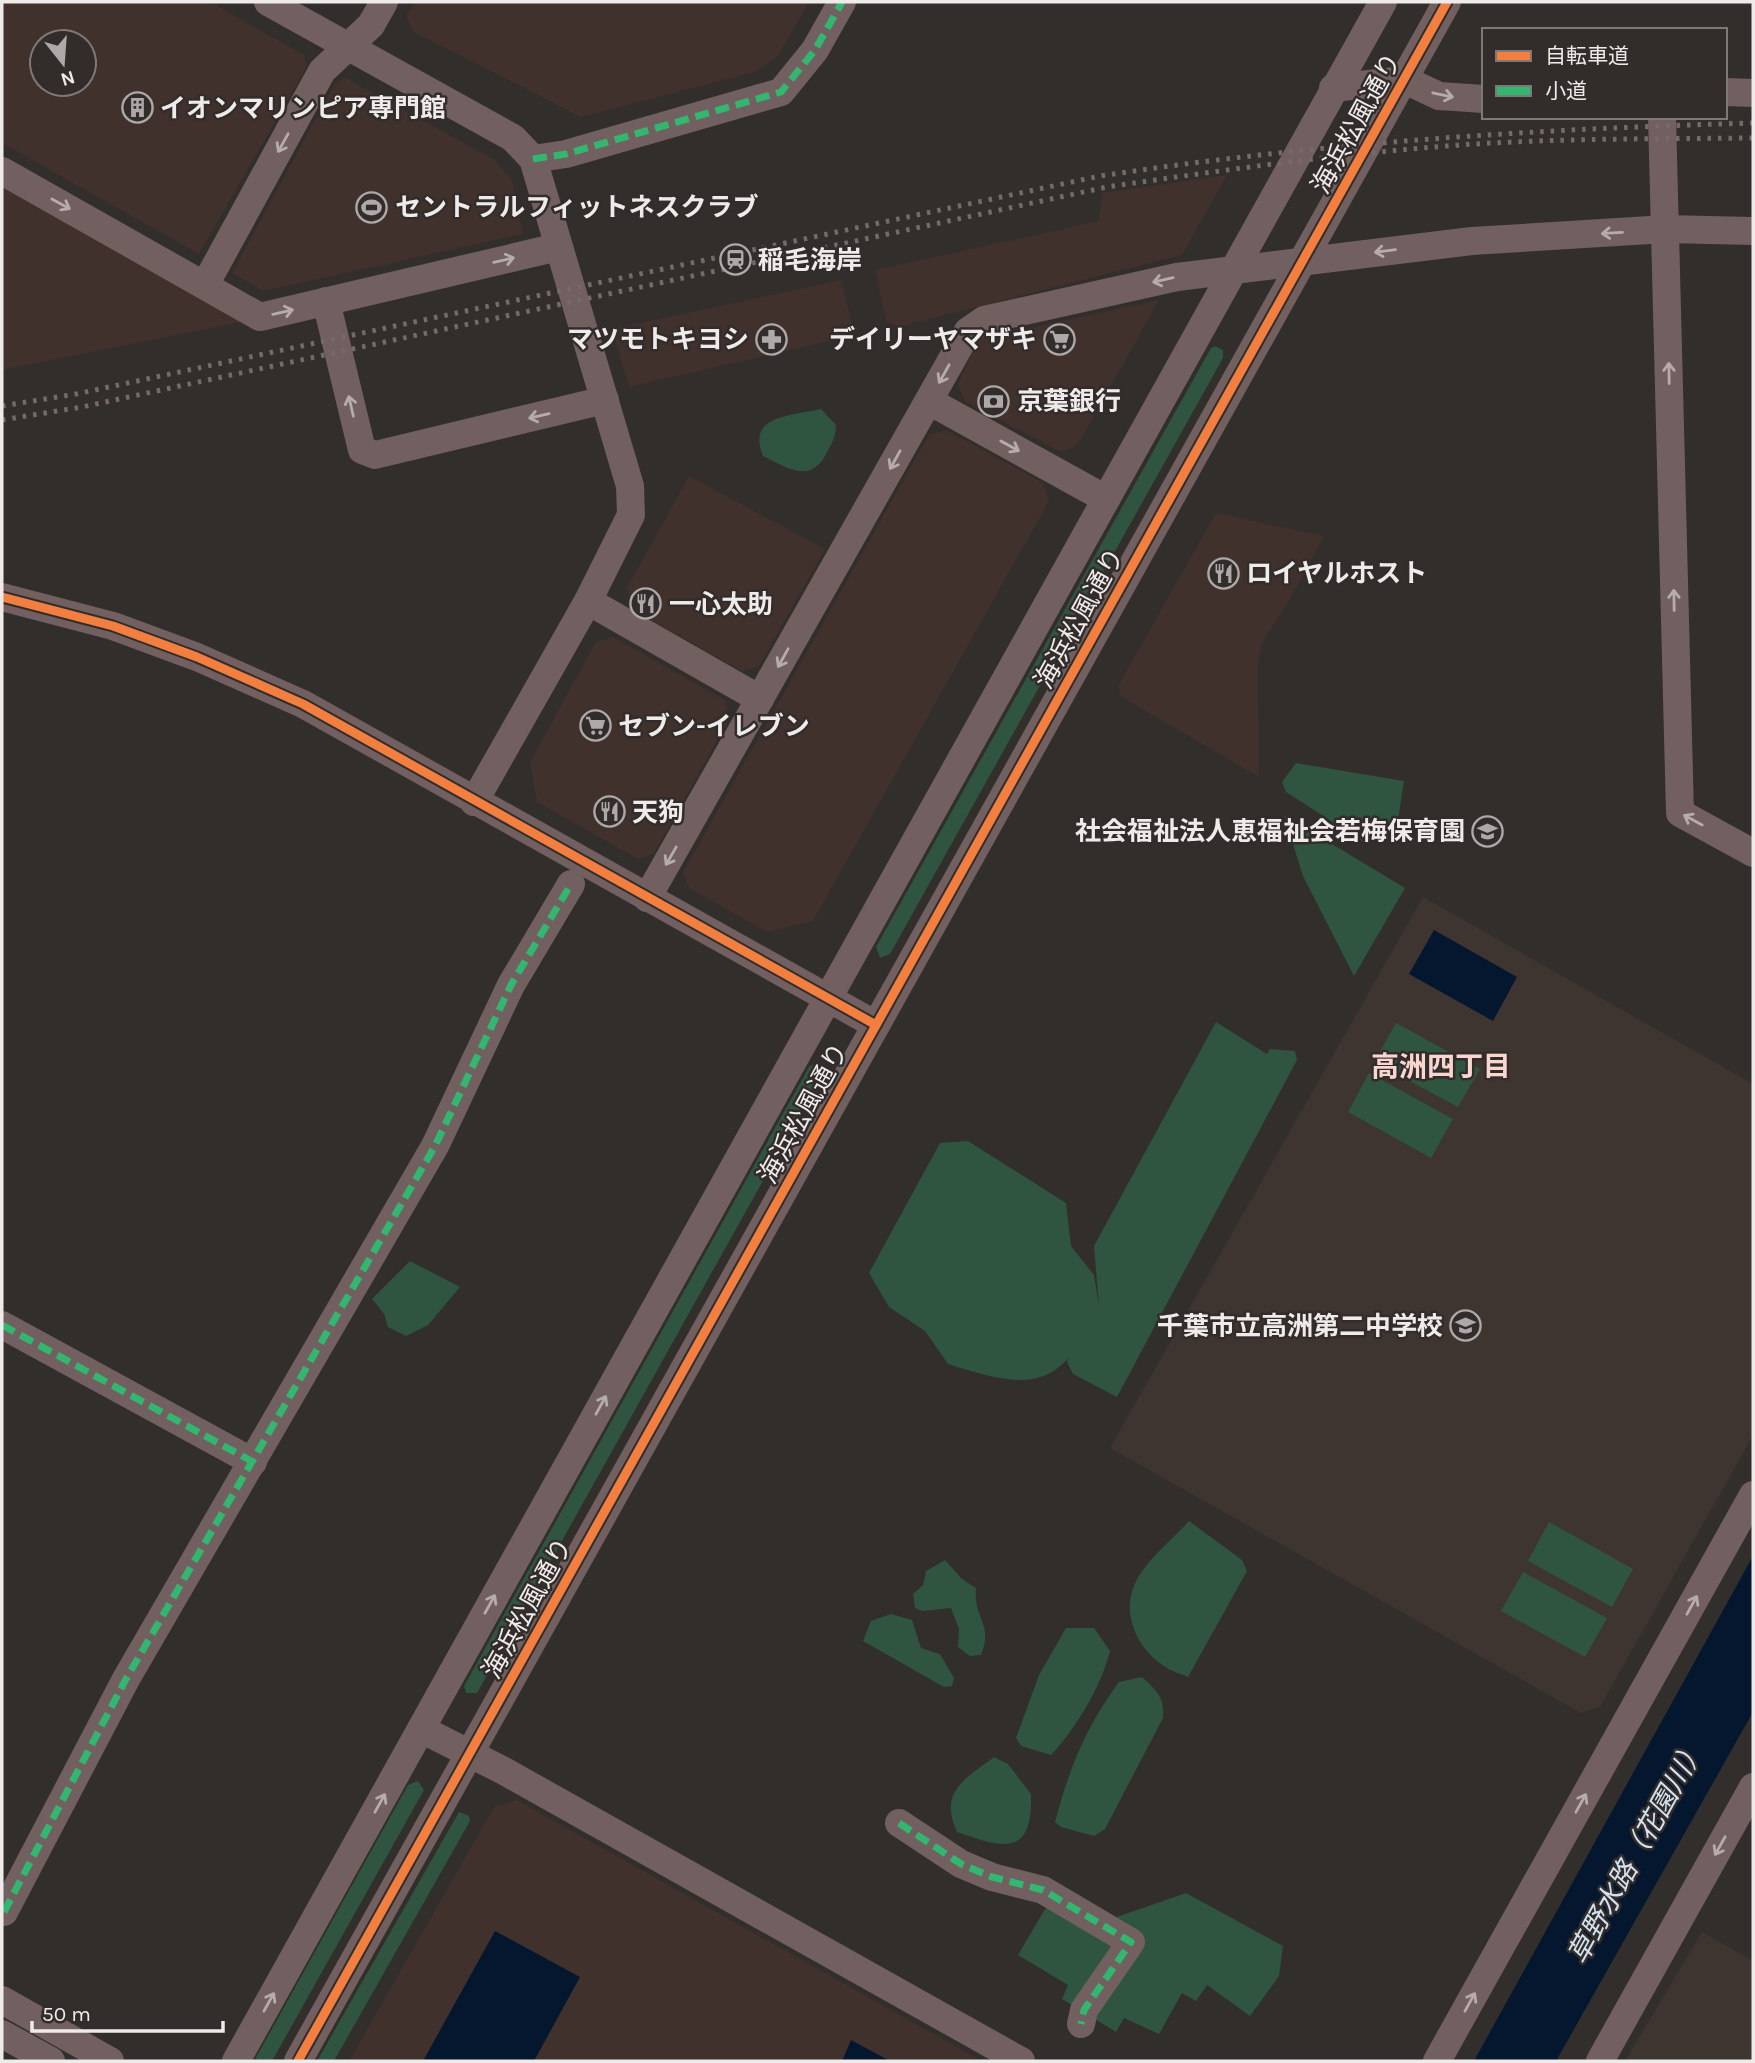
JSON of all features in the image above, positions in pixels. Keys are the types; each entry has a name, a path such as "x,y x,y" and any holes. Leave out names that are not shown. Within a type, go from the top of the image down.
{"street":[{"path":"268,2 513,138 533,159 630,486 631,515 588,601 474,802"},
{"path":"205,285 322,71 371,25 384,2"},
{"path":"533,159 566,154 781,92 814,50 842,2"},
{"name":"海浜松風通り","path":"236,2061 1231,270 1383,2"},
{"name":"海浜松風通り","path":"298,2061 1447,2"},
{"path":"1332,89 1405,80 1439,96 1482,99"},
{"path":"1727,92 1753,93"},
{"path":"1662,119 1680,813 1753,853"},
{"path":"2,171 260,317 558,247"},
{"path":"647,898 968,331 984,320 1177,277 1472,241 1666,229 1753,230"},
{"path":"326,301 362,450 375,455 606,400"},
{"path":"929,401 1106,499"},
{"path":"2,597 113,626 197,657 303,704 876,1025"},
{"path":"588,601 760,699"},
{"path":"4,1912 126,1679 435,1146 511,985 571,884"},
{"path":"2,1325 253,1462"},
{"path":"1437,2061 1753,1495"},
{"path":"421,1728 1021,2061"},
{"path":"1600,2061 1753,1787"},
{"path":"899,1823 961,1864 992,1877 1044,1890 1131,1942 1084,2011 1081,2024"},
{"path":"2,2000 110,2061"},
{"path":"2,2034 51,2061"}],"shaded area":[{"name":"イオンマリンピア専門館","path":"2,2 210,2 304,55 307,66 199,254 2,143"},
{"path":"415,2 809,2 778,56 755,72 581,117 414,32 406,16"},
{"path":"345,78 495,160 512,180 523,234 264,291 232,273 335,83"},
{"path":"1227,175 1182,255 898,327 886,321 875,270 1099,221 1102,193"},
{"path":"2,187 242,322 2,370"},
{"path":"841,280 855,335 629,387 612,329"},
{"path":"1159,300 1077,446 1061,452 964,401 958,384 979,339"},
{"path":"946,430 1043,483 1049,501 813,921 767,932 689,888 683,872 929,435"},
{"path":"689,476 825,549 759,666 742,671 632,609 627,588"},
{"path":"1216,513 1324,536 1289,601 1262,643 1258,661 1259,777 1120,696 1119,684"},
{"path":"613,637 725,700 729,719 654,853 638,859 537,802 530,762 596,642"},
{"name":"千葉市立高洲第二中学校","path":"1423,897 1753,1084 1753,1435 1600,1707 1581,1713 1110,1448"},
{"path":"517,1800 982,2061 349,2061 494,1807"},
{"path":"1702,1932 1753,1961 1753,2061 1625,2061"}],"green space":[{"path":"1215,346 1223,350 1223,358 890,954 880,958 876,947 1211,348"},
{"path":"821,409 836,425 833,441 819,464 812,469 797,471 763,456 759,442 766,425 785,416"},
{"path":"1296,763 1404,781 1397,826 1371,824 1367,844 1286,792 1282,782"},
{"path":"1284,815 1405,888 1354,976 1303,876"},
{"path":"1216,1022 1267,1054 1270,1049 1295,1051 1297,1060 1117,1397 1073,1374 1067,1362 1069,1358 1052,1372 1027,1380 1000,1378 948,1364 925,1331 889,1307 869,1273 940,1143 968,1141 1066,1203 1071,1246 1094,1275 1099,1307 1094,1246"},
{"path":"1396,1023 1480,1069 1458,1107 1374,1062"},
{"path":"815,1063 822,1067 822,1075 477,1693 466,1693 464,1686 809,1067"},
{"path":"1369,1073 1453,1119 1431,1158 1348,1112"},
{"path":"410,1261 460,1287 428,1325 406,1336 388,1327 384,1314 372,1299"},
{"path":"1189,1521 1242,1560 1247,1571 1188,1677 1167,1668 1149,1654 1137,1636 1130,1612 1131,1597 1144,1569"},
{"path":"1549,1522 1633,1569 1612,1607 1528,1561"},
{"path":"945,1560 962,1579 976,1588 977,1607 985,1636 981,1655 970,1656 958,1647 959,1629 951,1608 922,1611 915,1608 913,1594 923,1585 926,1571"},
{"path":"1523,1572 1607,1618 1585,1657 1501,1611"},
{"path":"891,1614 912,1620 921,1648 940,1654 954,1678 952,1686 944,1687 863,1641 871,1621"},
{"path":"1066,1628 1094,1628 1110,1651 1086,1706 1051,1755 1021,1746 1016,1738 1039,1675"},
{"path":"1142,1677 1161,1699 1163,1718 1105,1829 1094,1836 1061,1827 1055,1822 1073,1765 1088,1732 1119,1682"},
{"path":"994,1757 1008,1764 1031,1794 1027,1829 1021,1838 1012,1843 988,1842 957,1832 952,1818 951,1807 957,1788"},
{"path":"418,1781 424,1790 272,2061 254,2061 408,1785"},
{"path":"459,1812 469,1816 470,1821 334,2061 317,2061"},
{"path":"1186,1893 1283,1946 1279,1976 1250,2016 1207,1985 1196,2001 1182,1993 1159,2034 1124,2018 1116,2032 1062,1999 1068,1985 1018,1955 1045,1909 1069,1894 1114,1918"}],"water":[{"path":"1434,930 1517,977 1493,1021 1409,974"},
{"name":"草野水路（花園川）","path":"1753,1556 1753,1712 1556,2061 1474,2061"},
{"path":"495,1931 580,1977 534,2061 423,2061"},
{"path":"851,2040 890,2061 842,2061"}],"railway":[{"path":"2,406 76,394 1100,176 1182,164 1426,139 1753,123"},
{"path":"2,420 82,407 1107,187 1270,164 1434,147 1554,140 1753,138"}],"marked path":[{"path":"533,159 566,154 781,92 815,50 842,2"},
{"path":"4,1912 126,1679 435,1146 511,985 571,884"},
{"path":"2,1325 253,1462"},
{"path":"899,1823 961,1864 992,1877 1043,1890 1131,1942 1084,2010 1081,2024"}],"cycle path":[{"path":"298,2061 1447,2"},
{"path":"2,597 113,626 197,657 303,704 876,1025"}],"place":[{"name":"イオンマリンピア専門館","path":"137,108"},
{"name":"セントラルフィットネスクラブ","path":"372,207"},
{"name":"稲毛海岸","path":"735,260"},
{"name":"マツモトキヨシ","path":"772,339"},
{"name":"デイリーヤマザキ","path":"1060,339"},
{"name":"京葉銀行","path":"994,401"},
{"name":"ロイヤルホスト","path":"1223,573"},
{"name":"一心太助","path":"646,604"},
{"name":"セブン-イレブン","path":"595,726"},
{"name":"天狗","path":"609,812"},
{"name":"社会福祉法人恵福祉会若梅保育園","path":"1488,831"},
{"name":"千葉市立高洲第二中学校","path":"1466,1326"}],"district":[{"name":"高洲四丁目","path":"1441,1066"}]}
